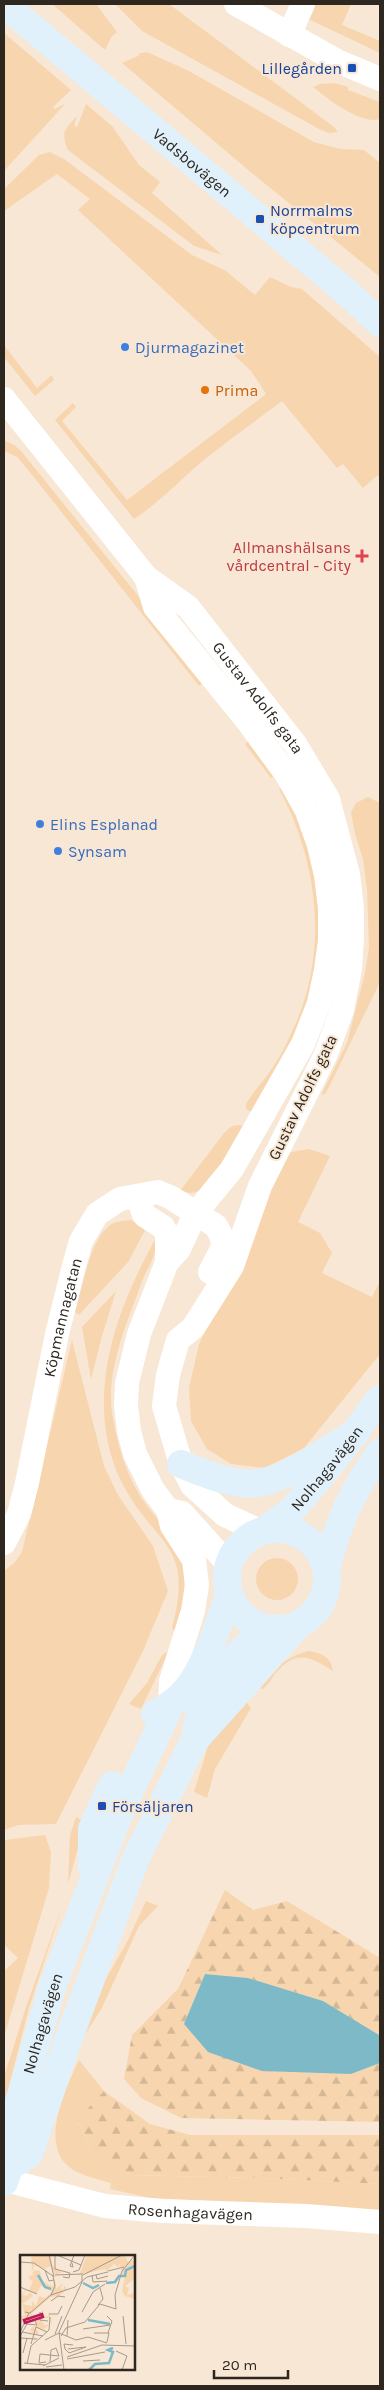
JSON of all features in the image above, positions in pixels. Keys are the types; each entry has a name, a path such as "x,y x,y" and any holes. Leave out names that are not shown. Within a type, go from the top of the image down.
{"street":[{"name":"Vadsbovägen","path":"4,4 351,296 380,323"},
{"path":"236,4 337,61 380,79"},
{"path":"289,35 303,4"},
{"name":"Gustav Adolfs gata","path":"4,399 146,577 188,607 306,761 328,800 348,874 352,908 350,969 342,1010 326,1054 260,1186 232,1266 193,1328 178,1340"},
{"name":"Gustav Adolfs gata","path":"146,577 155,607 250,723 287,775 307,811 320,845 330,908 330,940 326,970 319,1003 304,1044 232,1169 195,1214 179,1249 166,1262 139,1334 127,1383 126,1406 129,1431 135,1454 153,1490 168,1510 172,1526 194,1560 197,1585"},
{"name":"Köpmannagatan","path":"4,1543 19,1514 27,1483 57,1334 81,1241 98,1214 120,1200 158,1192 216,1226 222,1238 223,1247 218,1259 178,1321 178,1340"},
{"path":"138,1197 144,1215 163,1227 167,1234 166,1262"},
{"path":"178,1340 168,1375 164,1406 181,1464 192,1485 225,1515 263,1531"},
{"name":"Nolhagavägen","path":"263,1531 293,1509 356,1433 380,1399"},
{"path":"181,1464 211,1476 258,1483 283,1475 356,1433"},
{"name":"Nolhagavägen","path":"326,1569 338,1526 360,1480 380,1452"},
{"name":"Gustav Adolfs gata","path":"168,1510 182,1514 228,1564"},
{"path":"286,1529 304,1537 319,1551 326,1569 326,1593 321,1604 314,1614 297,1626 281,1630 266,1629 250,1622 237,1611 229,1596 226,1585 228,1564 235,1550 240,1544 263,1531 286,1529"},
{"name":"Nolhagavägen","path":"170,1706 171,1681 193,1611 197,1585"},
{"name":"Nolhagavägen","path":"6,2176 6,2146 47,2004 92,1884 120,1812 170,1706 188,1688 204,1658 229,1596"},
{"name":"Nolhagavägen","path":"6,2176 29,2154 102,1946 136,1858 194,1741 297,1626"},
{"name":"Nolhagavägen","path":"194,1741 197,1720 224,1670 251,1641 266,1629"},
{"name":"Rosenhagavägen","path":"6,2176 105,2206 162,2211 306,2216 380,2222"}],"green space":[{"path":"52,4 96,4 117,32 112,36 105,50"},
{"path":"115,4 169,4 334,127 338,132 329,133 319,129 142,31"},
{"path":"312,4 351,4 342,25 380,41 380,53 306,18"},
{"path":"4,33 71,90 53,107 55,109 66,103 4,171"},
{"path":"147,52 187,70 314,142 340,149 364,150 380,163 380,277 247,169 122,63 138,56 140,53"},
{"path":"335,83 380,102 380,119 372,120 354,115 313,87 320,84"},
{"path":"86,104 112,126 139,165 160,182 152,193 222,255 194,246 68,150 64,139 65,131 77,116 74,126 77,127"},
{"path":"50,152 64,159 192,255 226,271 255,295 270,277 291,287 302,289 380,357 380,478 378,475 363,488 343,464 337,468 282,401 205,459 162,498 134,519 55,420 73,403 76,407 62,421 127,500 266,394 251,371 78,210 90,199 57,174 4,211 4,189 39,155"},
{"path":"4,345 37,388 52,375 54,380 35,396 4,357"},
{"path":"4,440 21,451 206,680 199,686 29,471 17,457 4,451"},
{"path":"252,738 277,775 271,778 245,744"},
{"path":"284,786 303,827 315,872 320,918 316,968 304,1017 253,1113 246,1109 246,1104 282,1053 305,998 312,968 315,937 314,906 310,876 303,846 279,789"},
{"path":"368,797 380,803 380,982 331,1083 325,1094 321,1095 347,1043 365,973 369,948 367,890 363,859 355,834 351,812 356,803"},
{"path":"240,1125 246,1127 204,1190 191,1193 180,1191 224,1133 232,1126"},
{"path":"309,1149 330,1156 298,1222 320,1233 332,1253 322,1273 372,1297 380,1281 380,1354 304,1448 265,1468 231,1464 207,1449 191,1421 189,1388 199,1344 286,1153"},
{"path":"131,1220 146,1228 129,1261 79,1315 75,1312 97,1242 102,1233 111,1224"},
{"path":"156,1238 154,1256 141,1284 119,1347 112,1380 111,1396 116,1434 129,1475 143,1499 176,1545 181,1557 184,1594 175,1632 172,1628 178,1600 179,1578 175,1561 168,1547 135,1504 122,1483 110,1452 105,1421 104,1389 117,1326 141,1266"},
{"path":"116,1291 102,1336 91,1379 82,1327"},
{"path":"72,1340 104,1466 118,1495 153,1546 168,1591 143,1651 56,1824 18,1825 4,1830 4,1571 14,1563 22,1552"},
{"path":"273,1558 281,1558 292,1564 298,1579 292,1594 281,1600 273,1600 262,1594 256,1583 256,1575 262,1564"},
{"path":"169,1651 141,1709 129,1704 147,1683 162,1655"},
{"path":"309,1651 325,1656 330,1662 333,1671 310,1659 296,1658 283,1666 263,1689 259,1688 269,1675 287,1660"},
{"path":"244,1699 251,1708 215,1769 207,1798 194,1792 209,1743"},
{"path":"76,1817 87,1823 81,1837 68,1884 70,1835"},
{"path":"45,1835 51,1852 49,1888 4,2037 4,1971 18,1958 4,1945 4,1840"},
{"path":"225,1890 253,1910 287,1901 380,1958 380,2036 323,2001 248,1978 205,1974 184,2024 351,2074 380,2063 380,2122 181,2118 141,2098 124,2079 132,2035 178,1989"},
{"path":"146,1901 158,1906 139,1926 102,2008 75,2050 99,1991 127,1942"},
{"path":"63,1904 29,2008 4,2106 4,2077 26,2007"},
{"path":"79,2060 104,2091 78,2119 93,2158 130,2175 261,2178 380,2184 380,2210 150,2198 110,2189 111,2183 77,2172 64,2162 58,2150 55,2135 57,2119 61,2103"},
{"path":"104,2091 150,2124 190,2135 380,2135 380,2184 261,2178 130,2175 93,2158 78,2119"}],"water":[{"path":"205,1974 248,1978 323,2001 379,2035 380,2063 351,2074 262,2071 208,2052 184,2024"}],"place":[{"name":"Lillegården","path":"352,68"},
{"name":"Norrmalms köpcentrum","path":"260,219"},
{"name":"Djurmagazinet","path":"125,347"},
{"name":"Prima","path":"205,390"},
{"name":"Allmanshälsans vårdcentral - City","path":"362,556"},
{"name":"Elins Esplanad","path":"40,824"},
{"name":"Synsam","path":"58,851"},
{"name":"Försäljaren","path":"102,1806"}]}
